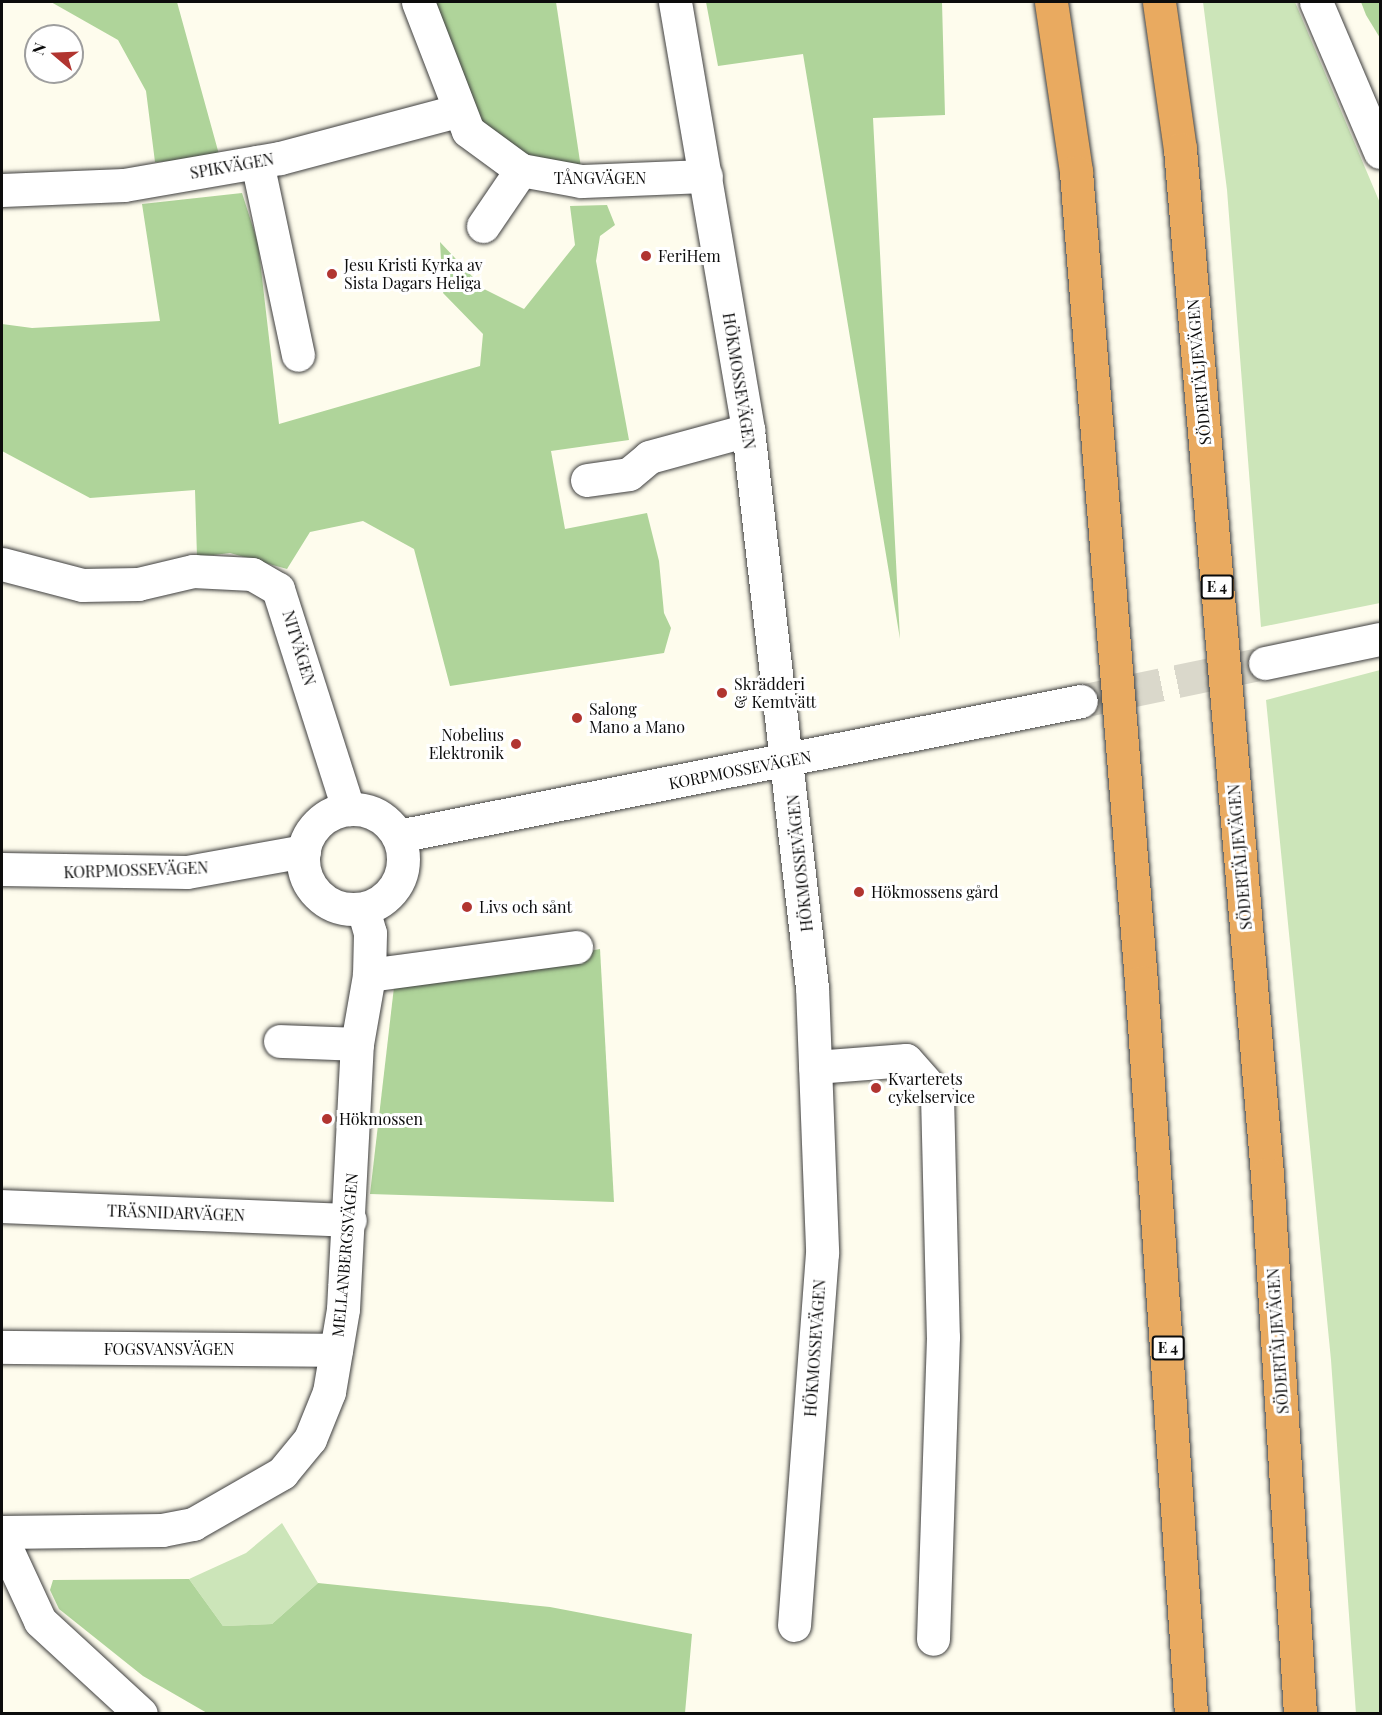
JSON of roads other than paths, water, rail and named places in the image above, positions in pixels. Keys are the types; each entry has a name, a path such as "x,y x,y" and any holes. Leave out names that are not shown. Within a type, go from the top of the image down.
{"highway":[{"name":"E 4","path":"1051,2 1078,195 1141,982 1191,1713"},
{"name":"SÖDERTÄLJEVÄGEN","path":"1159,2 1180,149 1265,1150 1300,1713"}],"street":[{"name":"TÅNGVÄGEN","path":"418,2 457,111 468,130 520,170 580,181 706,176"},
{"name":"HÖKMOSSEVÄGEN","path":"675,2 748,430 789,760 815,1067 822,1253 794,1625"},
{"path":"1316,2 1373,112 1380,152"},
{"name":"SPIKVÄGEN","path":"2,190 124,185 257,162 457,111"},
{"path":"257,162 298,355"},
{"path":"483,226 520,170"},
{"path":"587,480 629,474 649,457 748,430"},
{"name":"NITVÄGEN","path":"2,564 82,585 138,584 193,571 252,574 278,589 348,808"},
{"path":"1265,663 1380,639"},
{"name":"KORPMOSSEVÄGEN","path":"398,836 1081,701"},
{"path":"348,808 374,813 398,836 404,855 400,880 390,894 363,909 326,902 308,886 304,851 325,815 348,808"},
{"name":"KORPMOSSEVÄGEN","path":"2,869 187,872 304,851"},
{"name":"MELLANBERGSVÄGEN","path":"2,1532 162,1530 224,1510 282,1473 305,1447 322,1419 336,1350 350,1220 357,1044 369,975 370,933 363,909"},
{"path":"369,975 576,947"},
{"path":"280,1041 357,1044"},
{"path":"815,1067 906,1060 937,1095 943,1337 933,1639"},
{"name":"TRÄSNIDARVÄGEN","path":"2,1206 350,1220"},
{"name":"FOGSVANSVÄGEN","path":"2,1347 336,1350"},
{"path":"2,1539 40,1621 141,1713"}],"tunnel":[{"path":"1081,701 1265,663"}],"place":[{"name":"FeriHem","path":"646,256"},
{"name":"Jesu Kristi Kyrka av Sista Dagars Heliga","path":"332,274"},
{"name":"Skrädderi & Kemtvätt","path":"722,693"},
{"name":"Salong Mano a Mano","path":"577,718"},
{"name":"Nobelius Elektronik","path":"516,744"},
{"name":"Hökmossens gård","path":"859,892"},
{"name":"Livs och sånt","path":"467,907"},
{"name":"Kvarterets cykelservice","path":"876,1088"},
{"name":"Hökmossen","path":"327,1119"}]}
